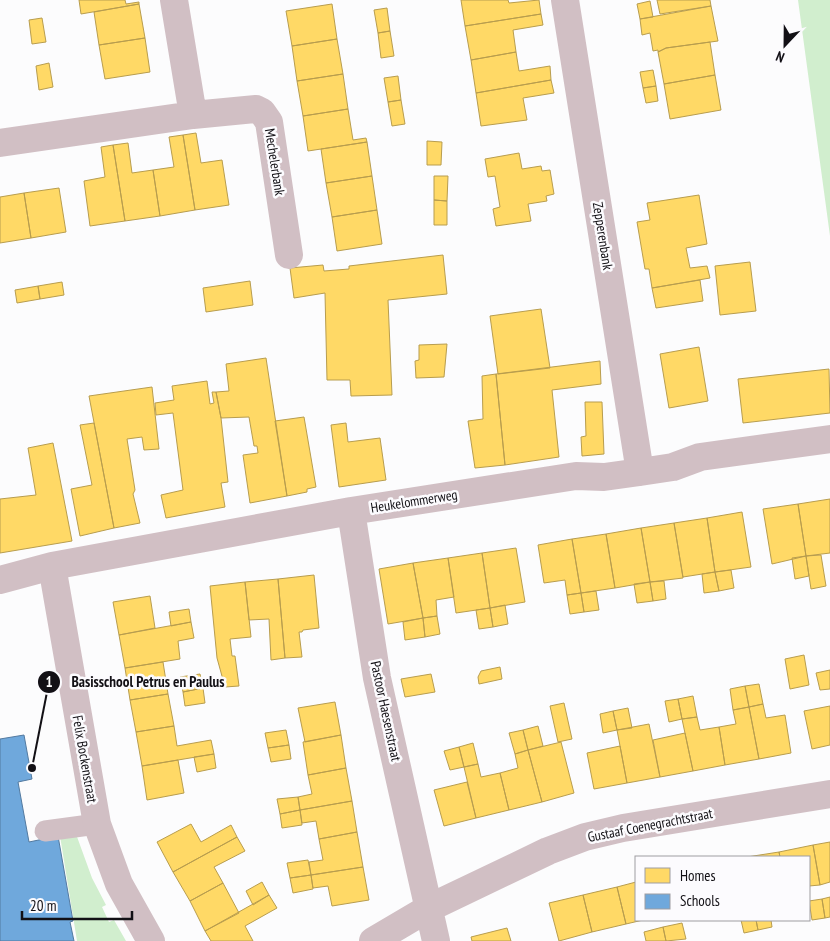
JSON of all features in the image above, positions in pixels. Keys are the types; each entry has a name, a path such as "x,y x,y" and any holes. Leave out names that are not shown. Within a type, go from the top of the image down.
{"street":[{"path":"174,0 193,115"},
{"name":"Zepperenbank","path":"565,0 640,472"},
{"name":"Mechelerbank","path":"0,143 193,115 249,108 256,109 266,116 277,170 289,255"},
{"name":"Heukelommerweg","path":"0,580 52,566 351,511 576,476 604,477 640,472 673,467 700,457 830,439"},
{"name":"Pastoor Haesenstraat","path":"351,511 377,678 436,941"},
{"name":"Felix Bockenstraat","path":"52,566 97,824 120,884 151,941"},
{"name":"Gustaaf Coenegrachtstraat","path":"373,941 429,908 548,851 603,831 830,794"},
{"path":"45,831 97,824"}],"green space":[{"path":"798,0 830,0 830,236"},
{"path":"76,834 92,878 106,905 102,907 109,922 114,920 126,941 77,941 60,836"}],"building: Homes":[{"path":"79,0 125,0 126,4 139,2 139,4 81,14"},
{"path":"461,0 508,0 509,3 539,0 541,14 465,26"},
{"path":"657,0 710,0 711,6 660,14"},
{"path":"650,1 653,17 640,19 637,4"},
{"path":"139,4 145,38 99,45 94,12"},
{"path":"332,4 337,39 292,46 286,11"},
{"path":"711,6 718,41 666,48 658,52 658,50 653,51 650,33 642,35 640,19"},
{"path":"387,8 390,31 378,33 374,10"},
{"path":"541,14 543,25 513,30 516,52 471,60 465,26"},
{"path":"42,18 46,42 32,44 29,20"},
{"path":"390,31 394,56 381,58 378,33"},
{"path":"145,38 150,72 105,79 99,45"},
{"path":"337,39 343,74 297,81 292,46"},
{"path":"710,42 715,75 664,84 658,52 666,48"},
{"path":"516,52 519,71 550,66 551,80 476,93 471,60"},
{"path":"49,63 53,87 39,90 36,66"},
{"path":"653,70 656,86 643,88 640,72"},
{"path":"343,74 348,109 303,116 297,81"},
{"path":"715,75 721,110 670,119 664,84"},
{"path":"398,76 401,100 388,102 384,78"},
{"path":"551,80 554,93 523,98 527,120 481,126 476,93"},
{"path":"656,86 658,101 646,103 643,88"},
{"path":"401,100 405,124 392,126 388,102"},
{"path":"348,109 353,140 366,138 367,142 308,151 303,116"},
{"path":"196,133 201,163 222,160 229,205 195,210 183,135"},
{"path":"183,135 195,210 160,216 153,170 174,167 169,137"},
{"path":"427,141 442,142 441,165 427,165"},
{"path":"367,142 372,176 326,183 321,149"},
{"path":"128,143 132,173 153,170 160,216 125,221 113,145"},
{"path":"113,145 125,221 90,226 84,181 105,177 101,147"},
{"path":"519,153 522,169 541,166 542,171 550,170 554,194 546,196 547,201 528,204 531,221 496,226 493,209 500,207 495,176 488,177 485,159"},
{"path":"372,176 377,210 332,217 326,183"},
{"path":"434,176 448,176 447,201 434,200"},
{"path":"59,188 66,232 31,238 24,193"},
{"path":"24,193 31,238 0,243 0,197"},
{"path":"699,195 707,244 686,248 690,268 707,266 710,278 652,288 649,269 645,269 637,222 650,220 647,203"},
{"path":"434,200 447,201 447,225 434,225"},
{"path":"377,210 382,244 337,251 332,217"},
{"path":"443,255 447,294 388,300 392,395 351,396 350,380 327,380 325,293 294,298 290,268 323,265 324,271 349,269 349,266"},
{"path":"750,262 756,311 720,315 715,266"},
{"path":"700,280 703,301 656,308 652,288"},
{"path":"250,281 253,305 206,312 203,288"},
{"path":"62,282 64,295 40,299 38,286"},
{"path":"38,286 40,299 17,303 15,290"},
{"path":"541,309 550,368 498,374 490,316"},
{"path":"447,344 444,377 416,378 415,361 419,360 419,345"},
{"path":"699,347 708,401 669,408 660,354"},
{"path":"266,358 287,496 250,503 243,455 258,453 257,446 254,446 249,417 221,418 216,392 229,391 226,364"},
{"path":"600,361 601,384 552,390 559,457 505,465 496,374"},
{"path":"829,369 830,413 743,423 738,379"},
{"path":"496,374 505,465 475,468 468,421 483,419 482,376"},
{"path":"207,381 210,404 214,403 212,392 216,392 221,418 228,482 221,483 225,507 166,518 161,495 183,490 173,413 156,415 155,403 174,400 172,386"},
{"path":"152,387 159,449 144,450 142,437 127,439 135,490 133,494 140,523 114,528 89,396"},
{"path":"585,402 602,402 604,454 582,456 581,437 586,436"},
{"path":"304,417 316,487 307,489 307,492 287,496 275,421"},
{"path":"94,423 114,528 80,536 71,489 92,485 80,425"},
{"path":"346,423 348,442 380,438 386,480 339,487 331,425"},
{"path":"53,443 72,541 0,553 0,499 36,495 28,448"},
{"path":"830,499 830,553 806,556 798,504"},
{"path":"798,504 806,556 772,564 763,509"},
{"path":"742,512 751,567 715,572 707,518"},
{"path":"707,518 715,572 683,577 674,523"},
{"path":"674,523 683,578 650,582 641,528"},
{"path":"641,528 650,582 615,588 606,534"},
{"path":"606,534 615,588 581,593 572,539"},
{"path":"572,539 581,593 567,595 565,580 544,583 538,545"},
{"path":"516,548 525,602 490,608 482,553"},
{"path":"482,553 490,608 456,613 448,558"},
{"path":"821,555 826,586 811,589 806,556"},
{"path":"806,556 809,576 795,579 792,558"},
{"path":"448,558 454,597 436,600 437,616 423,618 413,563"},
{"path":"413,563 423,618 388,624 379,569"},
{"path":"731,570 734,588 719,591 715,572"},
{"path":"715,572 719,591 704,593 702,574"},
{"path":"314,575 319,628 299,632 302,657 285,658 278,579"},
{"path":"278,579 285,658 271,660 269,619 249,620 245,582"},
{"path":"664,581 666,599 653,601 650,582"},
{"path":"245,582 251,637 230,639 232,656 235,656 239,686 225,687 217,658 210,586"},
{"path":"650,582 653,601 637,603 634,584"},
{"path":"596,591 599,610 584,612 581,593"},
{"path":"581,593 584,612 570,614 567,595"},
{"path":"150,596 155,628 119,635 113,602"},
{"path":"505,605 508,624 493,627 490,608"},
{"path":"490,608 493,627 479,629 476,610"},
{"path":"189,609 191,622 171,626 169,612"},
{"path":"437,616 440,634 425,637 423,618"},
{"path":"423,618 425,637 405,640 403,622"},
{"path":"191,622 194,638 178,641 180,659 125,668 119,635"},
{"path":"804,655 809,685 790,689 785,659"},
{"path":"163,662 168,694 130,700 125,668"},
{"path":"500,667 502,679 479,684 478,677 481,671"},
{"path":"830,670 830,689 820,690 816,673"},
{"path":"200,674 203,688 183,692 180,677"},
{"path":"431,674 435,692 405,697 401,679"},
{"path":"759,684 763,704 749,707 745,686"},
{"path":"745,686 749,707 733,710 730,689"},
{"path":"203,688 205,703 185,706 183,692"},
{"path":"168,694 174,726 136,732 130,700"},
{"path":"693,696 697,717 682,719 678,699"},
{"path":"678,699 682,719 669,722 665,701"},
{"path":"335,702 341,735 305,742 298,708"},
{"path":"564,703 572,739 558,742 550,706"},
{"path":"763,704 766,718 785,715 791,753 759,759 749,707"},
{"path":"830,706 830,745 812,749 804,711"},
{"path":"749,707 759,759 725,765 719,727 736,724 733,710"},
{"path":"628,708 632,728 617,730 613,711"},
{"path":"613,711 617,730 603,733 600,714"},
{"path":"697,717 700,730 719,727 725,765 693,771 682,719"},
{"path":"649,724 660,777 627,783 617,730"},
{"path":"174,726 177,746 211,740 214,754 142,766 136,732"},
{"path":"538,726 543,746 528,750 523,730"},
{"path":"286,730 289,745 268,748 265,733"},
{"path":"523,730 528,750 515,754 509,733"},
{"path":"685,733 693,771 660,777 653,740"},
{"path":"341,735 346,768 308,775 303,742"},
{"path":"561,742 574,793 542,802 528,750"},
{"path":"473,743 478,764 464,767 459,747"},
{"path":"289,745 291,759 271,762 268,748"},
{"path":"620,746 627,783 594,789 587,753"},
{"path":"459,747 464,767 450,770 444,751"},
{"path":"528,750 542,802 509,810 500,773 518,768 515,754"},
{"path":"214,754 216,768 197,772 194,757"},
{"path":"178,760 184,793 147,800 142,766"},
{"path":"478,764 481,777 500,773 509,810 476,818 464,767"},
{"path":"346,768 352,801 300,810 298,797 312,794 308,775"},
{"path":"467,782 476,818 444,826 434,790"},
{"path":"298,797 300,810 280,814 277,799"},
{"path":"352,801 357,832 319,839 316,821 302,823 300,810"},
{"path":"300,810 302,825 282,828 280,814"},
{"path":"191,824 201,842 231,825 237,837 173,872 157,842"},
{"path":"357,832 363,867 311,875 309,862 323,860 319,839"},
{"path":"237,837 245,851 214,867 223,883 190,901 173,872"},
{"path":"830,842 830,882 820,885 813,845"},
{"path":"813,845 820,885 810,886 810,856 780,856 779,852"},
{"path":"779,852 780,856 753,856"},
{"path":"308,860 311,875 290,878 287,863"},
{"path":"363,867 369,900 332,906 328,886 313,888 311,875"},
{"path":"311,875 313,889 293,893 290,878"},
{"path":"262,882 269,895 253,905 246,891"},
{"path":"635,882 635,921 639,921 626,924 617,887"},
{"path":"223,883 239,913 205,931 190,901"},
{"path":"617,887 626,924 592,932 583,895"},
{"path":"269,895 277,908 245,926 253,941 211,941 205,931"},
{"path":"583,895 592,932 559,941 549,903"},
{"path":"830,897 830,917 825,918 822,899"},
{"path":"822,899 825,918 812,920 810,901"},
{"path":"741,921 756,921 758,930 744,933"},
{"path":"756,921 771,921 772,927 758,930"},
{"path":"682,923 686,939 666,941 663,927"},
{"path":"663,927 666,941 646,941 644,932"},
{"path":"507,928 511,941 472,941 471,937"}],"building: Schools":[{"path":"24,735 32,779 18,782 29,842 58,836 73,921 70,922 74,941 0,941 0,739"}],"place":[{"name":"Basisschool Petrus en Paulus","path":"32,768"}]}
